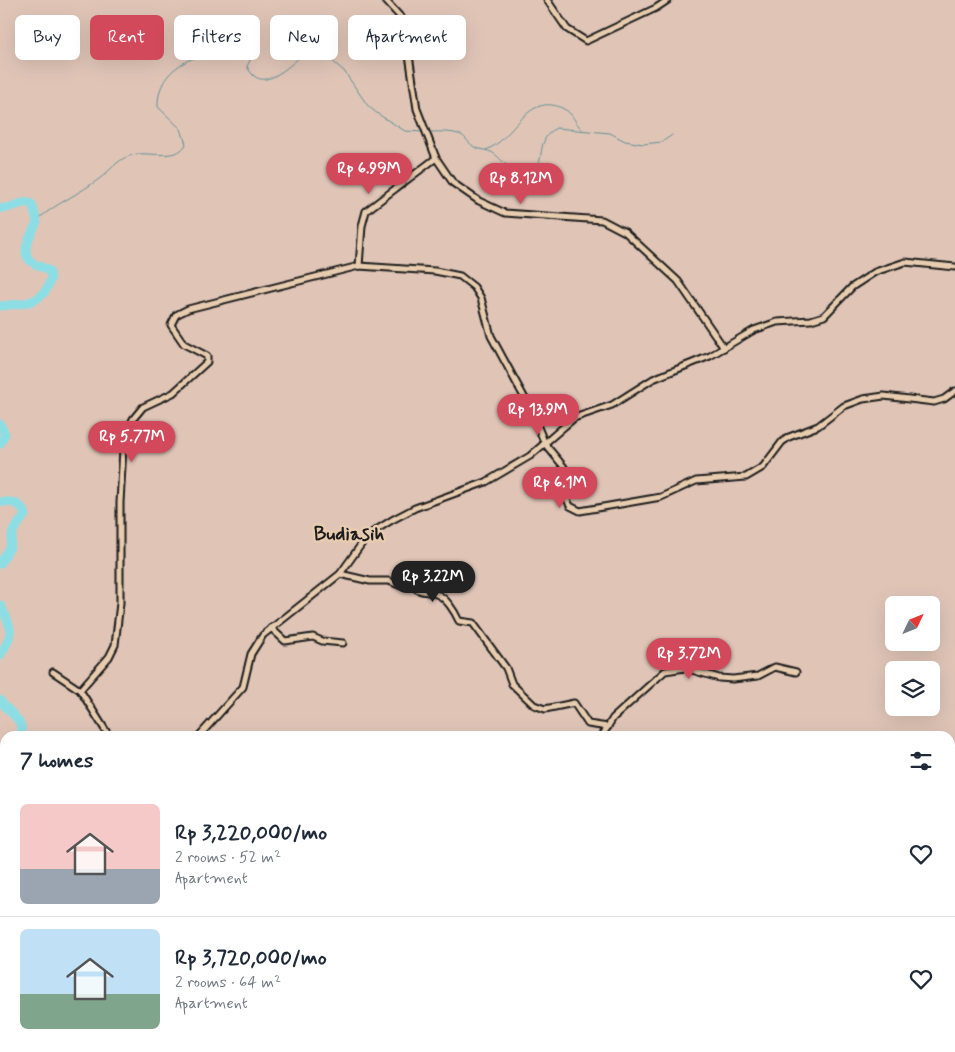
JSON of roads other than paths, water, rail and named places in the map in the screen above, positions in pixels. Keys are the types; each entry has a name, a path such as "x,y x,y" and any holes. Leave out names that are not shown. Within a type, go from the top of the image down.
{"street":[{"path":"384,0 404,21 417,109 436,158 448,177 458,187 496,209 517,214 602,220 624,232 645,248 678,281 724,348"},
{"path":"547,0 567,29 586,41 662,6 668,0"},
{"path":"359,266 362,226 366,211 436,158"},
{"path":"204,729 243,687 253,648 271,628 340,574 368,535 392,520 415,508 486,482 545,444 574,418 606,408 653,379 700,360 754,330 772,323 811,320 824,316 859,281 891,266 905,262 955,267"},
{"path":"945,265 955,262"},
{"path":"80,690 109,657 115,645 120,603 120,494 123,448 127,431 133,418 143,406 173,393 208,360 206,356 190,349 179,338 171,325 173,318 188,309 359,266 449,273 467,280 481,298 491,336 530,408 545,444 564,467 564,486 570,506 580,511 661,497 696,481 746,477 763,467 782,442 789,437 818,426 844,406 863,399 884,396 934,402 944,399 955,391"},
{"path":"340,574 370,581 389,581 398,585 411,584 419,591 439,594 449,604 459,621 474,623 506,668 512,684 534,705 545,709 574,703 588,724 608,727"},
{"path":"271,628 285,640 313,637 322,641 343,643"},
{"path":"605,731 613,718 657,676 671,669 684,668 719,678 733,679 758,676 775,666 796,672"},
{"path":"53,672 80,690 106,731"}],"waterway":[{"path":"38,219 103,176 117,163 129,156 135,154 168,154 182,150 186,144 181,129 158,107 160,90 173,70 186,61 197,57 213,43 221,39 238,40 248,46 252,57 247,66 253,75 261,79 277,75 307,52 331,60 344,71 368,106 378,114 405,131 423,132"},
{"path":"486,150 496,145 530,111 540,106 551,105 564,109 570,113 582,129"},
{"path":"427,132 447,132 460,135 475,147 496,155 509,168 520,173 526,173 537,166 545,139 556,128 610,133 625,141 643,144 662,142 672,135"},
{"path":"0,208 8,208 24,203 32,204 37,222 27,244 27,255 29,260 49,271 51,276 50,282 40,297 21,304 0,306"},
{"path":"0,424 5,434 0,444"},
{"path":"0,502 19,505 25,515 13,531 10,547 0,564"},
{"path":"0,605 10,630 10,636 0,656"},
{"path":"0,700 19,721 21,731"}],"district":[{"name":"Budiasih","path":"349,534"}]}
